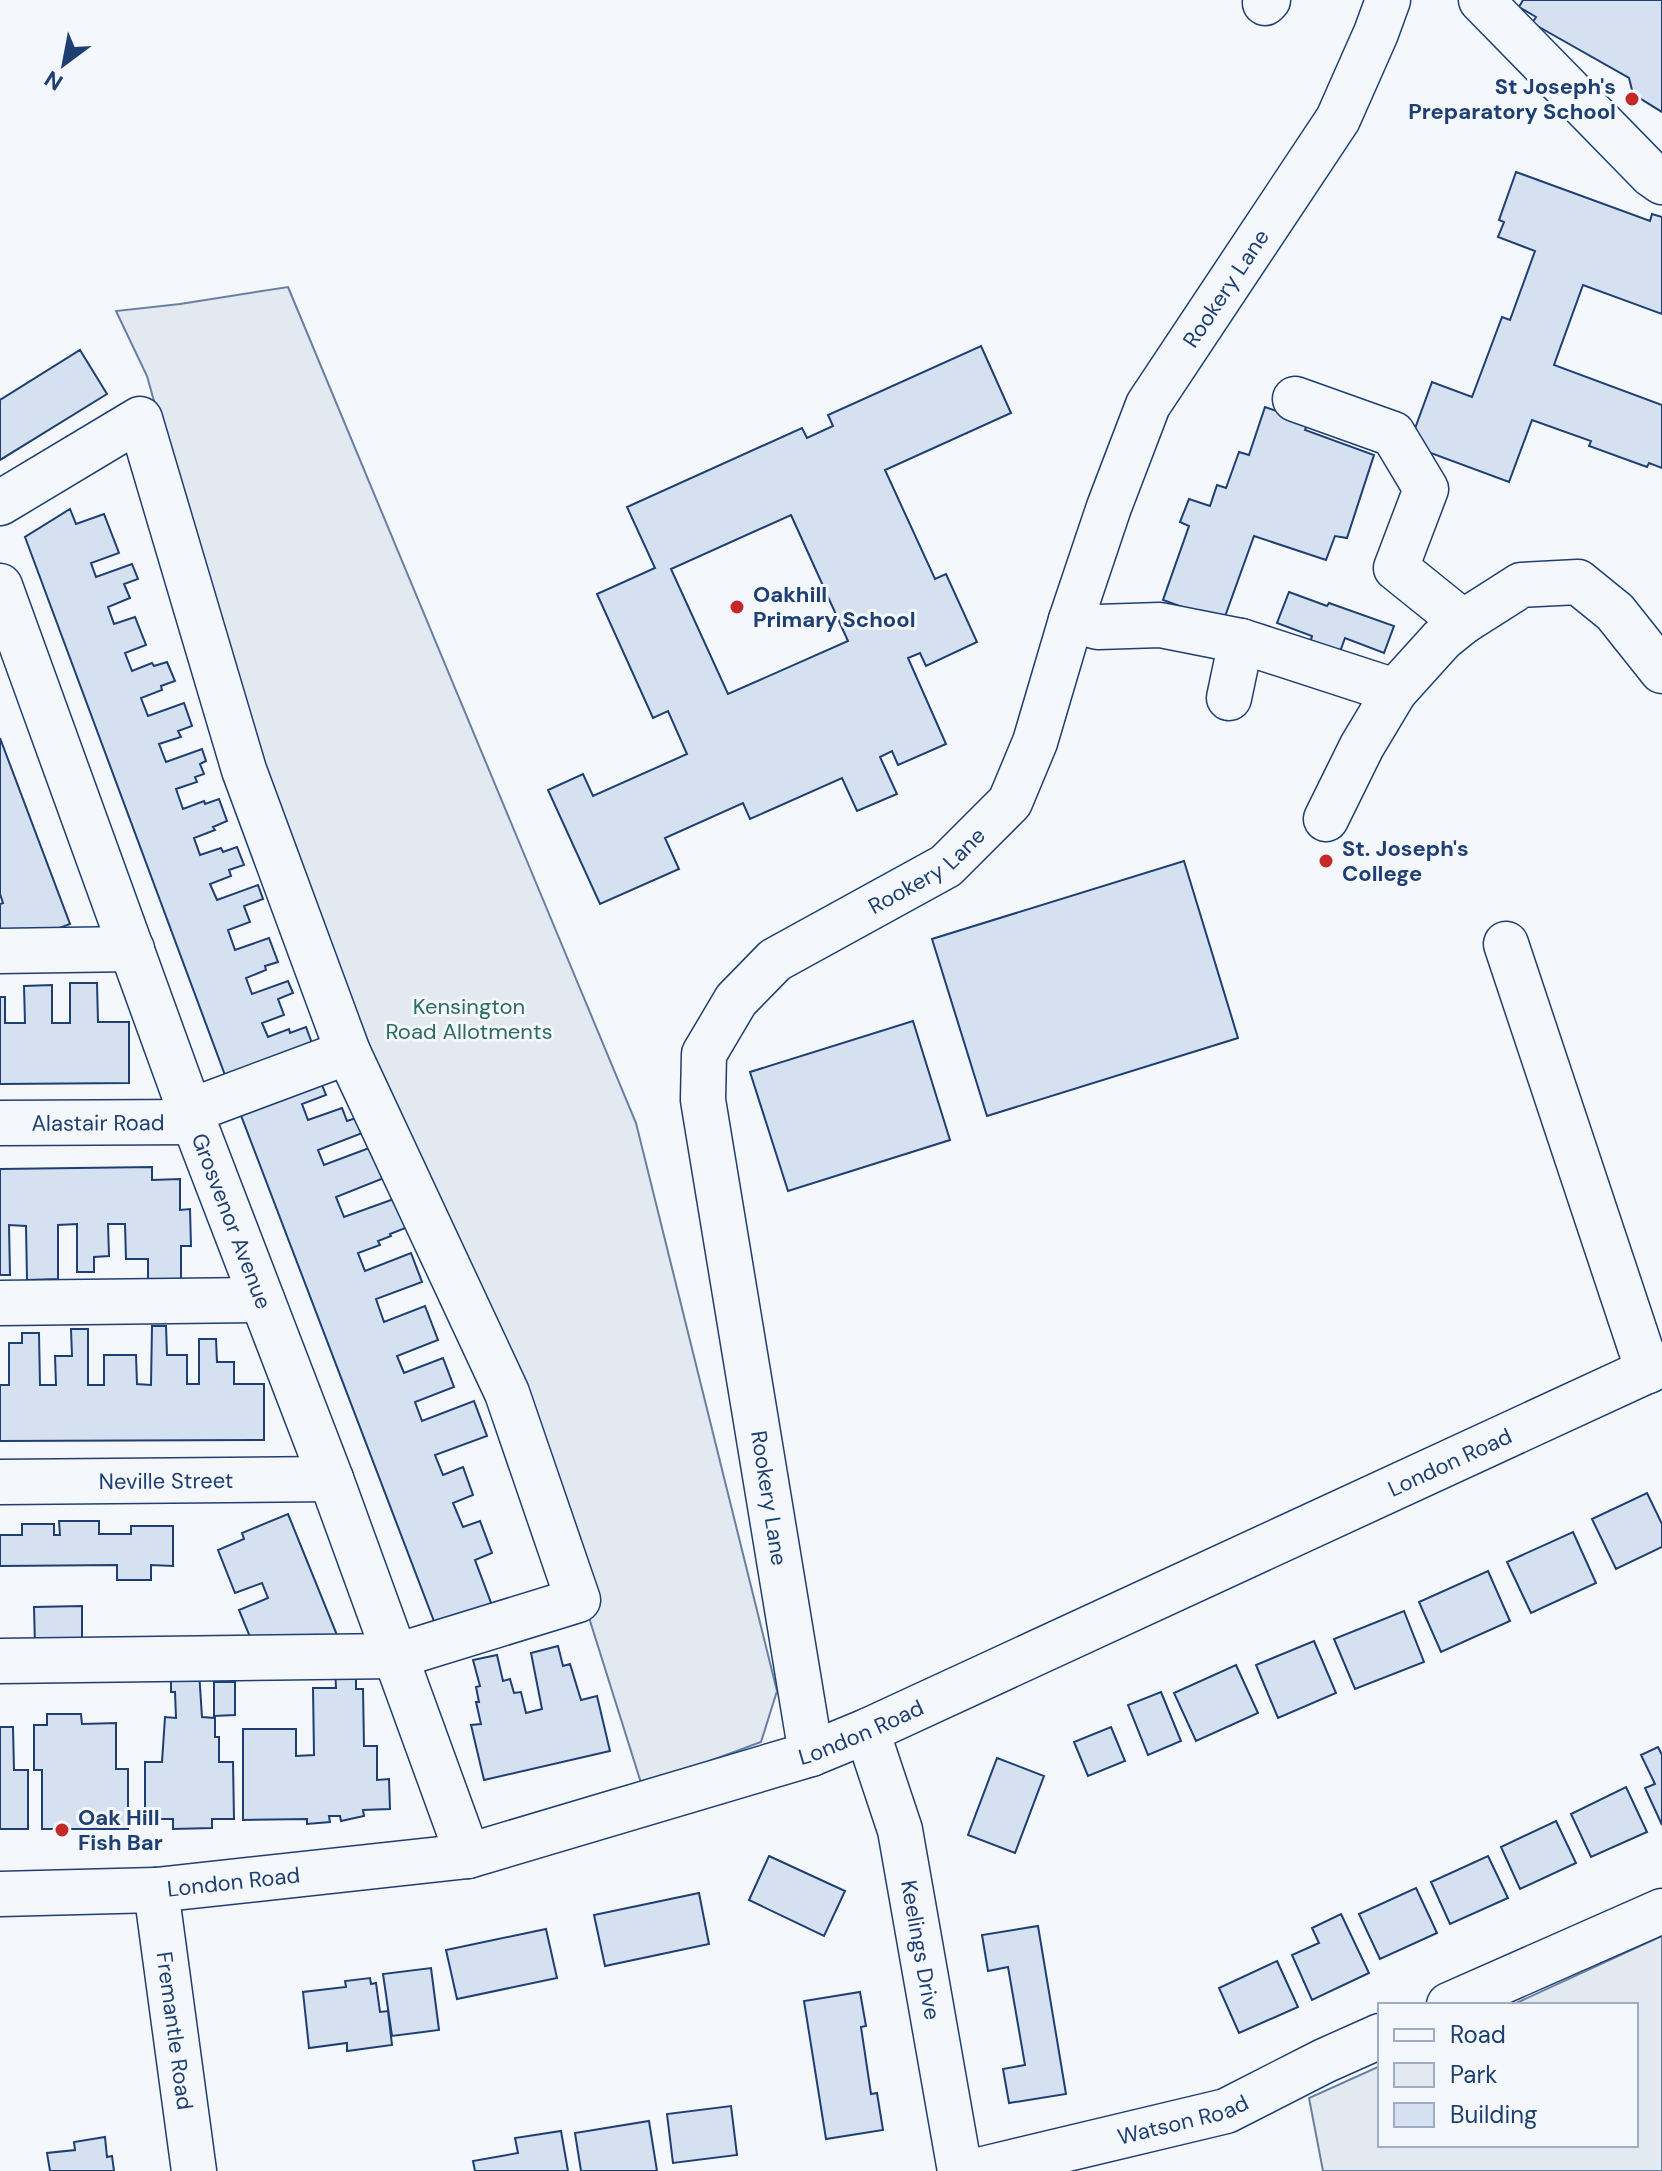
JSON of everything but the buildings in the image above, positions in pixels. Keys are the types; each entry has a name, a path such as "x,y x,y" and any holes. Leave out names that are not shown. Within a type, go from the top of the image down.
{"street":[{"name":"Rookery Lane","path":"811,1754 703,1100 704,1054 736,1000 775,960 946,866 1010,802 1035,742 1071,620 1148,405 1338,119 1388,0"},
{"path":"1481,0 1662,182"},
{"path":"1295,399 1393,434 1426,489 1396,568 1463,622"},
{"path":"0,503 140,419 244,770 348,1052 507,1393 578,1600 396,1656 0,1661"},
{"path":"1326,819 1362,746 1395,691 1442,639 1521,585 1578,582 1615,612 1662,671"},
{"name":"Grosvenor Avenue","path":"0,586 192,1117 331,1479 468,1856"},
{"path":"1071,620 1098,627 1160,625 1241,641 1395,691"},
{"path":"1229,698 1241,641"},
{"path":"1506,944 1655,1368"},
{"path":"0,951 132,949"},
{"path":"192,1117 348,1052"},
{"name":"Alastair Road","path":"0,1123 192,1117"},
{"path":"0,1303 262,1300"},
{"name":"London Road","path":"0,1894 156,1890 468,1856 811,1754 1655,1368"},
{"name":"Neville Street","path":"0,1482 331,1479"},
{"name":"Keelings Drive","path":"867,1731 900,1830 960,2171"},
{"name":"Fremantle Road","path":"156,1890 194,2171"},
{"path":"1454,2003 1662,1911"},
{"name":"Watson Road","path":"975,2171 1226,2111 1378,2037"}],"green space":[{"name":"Kensington Road Allotments","path":"288,287 636,1123 777,1691 761,1742 642,1786 517,1389 362,1059 256,766 147,376 116,311"},
{"path":"1662,1936 1662,2171 1323,2171 1309,2098 1378,2067 1378,2147 1638,2147 1638,2003 1516,2003"}],"place":[{"name":"St Joseph's Preparatory School","path":"1632,99"},
{"name":"Oakhill Primary School","path":"737,607"},
{"name":"St. Joseph's College","path":"1326,861"},
{"name":"Oak Hill Fish Bar","path":"62,1830"}]}
